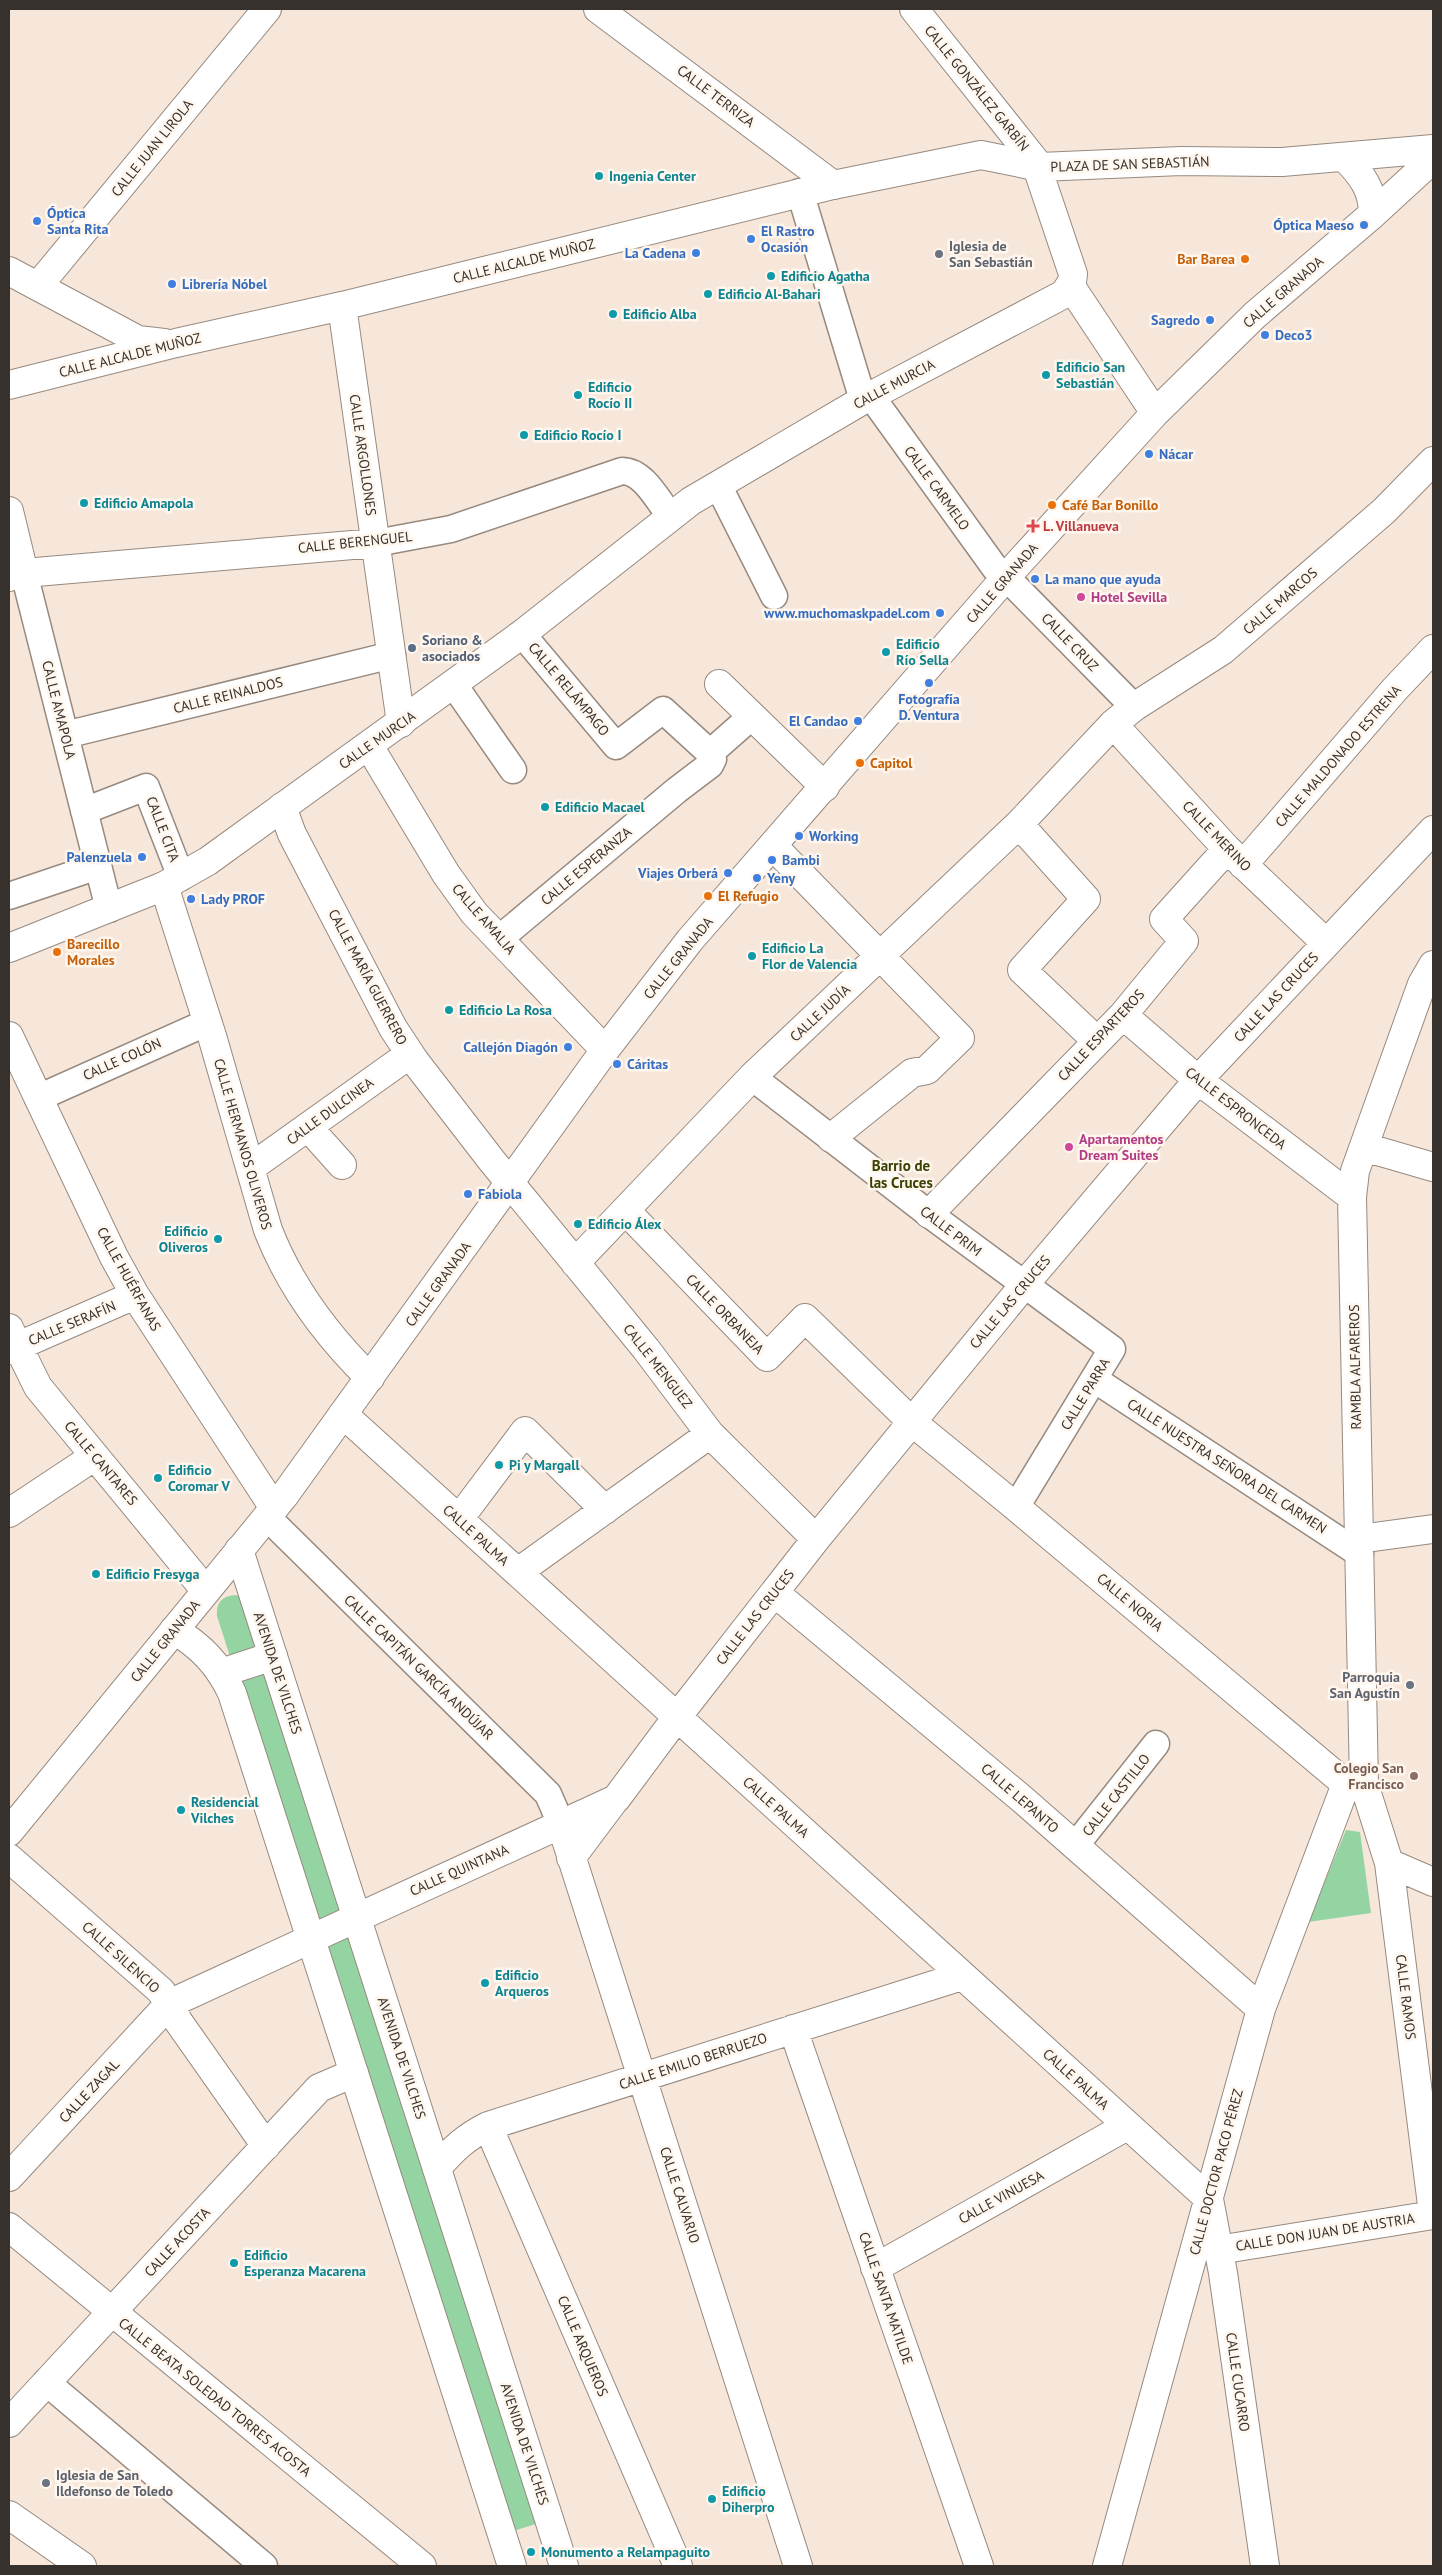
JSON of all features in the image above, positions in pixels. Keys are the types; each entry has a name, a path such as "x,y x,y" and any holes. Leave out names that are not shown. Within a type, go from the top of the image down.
{"street":[{"name":"CALLE JUAN LIROLA","path":"38,286 267,9"},
{"name":"CALLE TERRIZA","path":"598,9 833,185"},
{"name":"CALLE GONZÁLEZ GARBÍN","path":"914,9 1040,167"},
{"name":"PLAZA DE SAN SEBASTIÁN","path":"1070,285 1073,274 1039,173 1040,167 1181,161 1282,162 1345,158 1433,148"},
{"name":"CALLE ALCALDE MUÑOZ","path":"9,385 176,343 342,306 833,185 981,155 1040,167"},
{"path":"1345,158 1360,173 1368,187 1373,202 1373,214"},
{"name":"CALLE GRANADA","path":"9,1832 270,1512 370,1378 605,1050 690,940 1006,577 1155,413 1255,315 1373,214 1433,159"},
{"name":"CALLE CARMELO","path":"800,192 867,398 995,568 1006,577"},
{"path":"9,271 138,340 176,343"},
{"path":"1070,285 1155,413"},
{"name":"CALLE MURCIA","path":"9,948 109,910 173,881 234,844 282,807 454,685 522,634 691,501 867,398 1064,294 1070,285"},
{"name":"CALLE ARGOLLONES","path":"342,306 401,723"},
{"path":"115,358 125,349 123,338 116,328"},
{"name":"CALLE MARCOS","path":"1113,724 1134,707 1223,650 1384,511 1433,461"},
{"name":"CALLE BERENGUEL","path":"16,575 376,543 451,529 622,471 632,472 641,478 671,517"},
{"path":"718,485 774,596"},
{"name":"CALLE AMAPOLA","path":"9,511 16,575 65,735 109,910"},
{"name":"CALLE CRUZ","path":"1006,577 1134,707"},
{"name":"CALLE RELÁMPAGO","path":"522,634 616,746 663,710 710,754"},
{"name":"CALLE MALDONADO ESTRENA","path":"1235,857 1433,649"},
{"name":"CALLE REINALDOS","path":"65,735 392,655"},
{"path":"719,684 825,787"},
{"path":"454,685 513,770"},
{"path":"710,754 752,716"},
{"name":"CALLE MERINO","path":"1113,724 1235,857 1326,942"},
{"name":"CALLE JUDÍA","path":"575,1263 752,1077 1019,824 1113,724"},
{"name":"CALLE AMALIA","path":"369,746 446,874 474,913 605,1050"},
{"name":"CALLE ESPERANZA","path":"499,939 677,790 710,765 712,759 710,754"},
{"name":"CALLE CITA","path":"84,811 146,787 173,881"},
{"name":"CALLE MARÍA GUERRERO","path":"282,807 292,834 393,1028 410,1054 510,1182"},
{"path":"1019,824 1086,899 1022,970 1097,1040"},
{"name":"CALLE LAS CRUCES","path":"572,1858 677,1717 816,1539 1024,1285 1198,1080 1433,830"},
{"path":"773,846 960,1038 927,1070 912,1072 831,1138"},
{"name":"CALLE ESPARTEROS","path":"928,1214 1123,1014 1184,941 1164,919 1235,857"},
{"path":"9,896 98,866"},
{"name":"CALLE HERMANOS OLIVEROS","path":"173,881 208,1022 268,1230 280,1261 302,1296 350,1358 370,1378"},
{"name":"RAMBLA ALFAREROS","path":"1355,1784 1359,1547 1352,1197 1355,1171 1430,980"},
{"name":"CALLE ESPRONCEDA","path":"1123,1014 1198,1080 1352,1197"},
{"name":"CALLE COLÓN","path":"38,1098 208,1022"},
{"name":"CALLE HUÉRFANAS","path":"9,1036 114,1257 135,1295 270,1512"},
{"name":"CALLE DULCINEA","path":"250,1168 410,1054"},
{"name":"CALLE PRIM","path":"752,1077 928,1214 1024,1285"},
{"path":"308,1127 342,1165"},
{"path":"1364,1147 1433,1167"},
{"name":"CALLE MENGUEZ","path":"510,1182 646,1349 710,1434 816,1539"},
{"name":"CALLE ORBANEJA","path":"626,1211 767,1357 805,1318 912,1422"},
{"name":"CALLE PARRA","path":"1016,1507 1112,1349 1024,1285"},
{"name":"CALLE SERAFÍN","path":"11,1342 135,1295"},
{"name":"CALLE CANTARES","path":"11,1342 38,1387 206,1591"},
{"name":"CALLE NUESTRA SEÑORA DEL CARMEN","path":"1094,1379 1359,1547"},
{"name":"CALLE PALMA","path":"343,1414 1209,2199"},
{"name":"CALLE NORIA","path":"912,1422 1355,1784"},
{"path":"459,1519 525,1431 605,1510"},
{"path":"518,1572 710,1434"},
{"path":"9,1513 95,1456"},
{"name":"CALLE CAPITÁN GARCÍA ANDÚJAR","path":"270,1512 548,1794 561,1824"},
{"path":"1359,1547 1433,1528"},
{"name":"AVENIDA DE VILCHES","path":"239,1550 564,2566"},
{"name":"CALLE LEPANTO","path":"775,1592 1075,1846 1261,2009"},
{"path":"174,1630 204,1650 221,1673 232,1693 512,2566"},
{"path":"221,1673 273,1656"},
{"name":"CALLE CASTILLO","path":"1075,1846 1156,1744"},
{"name":"CALLE RAMOS","path":"1355,1784 1389,1863 1433,2214"},
{"name":"CALLE DOCTOR PACO PÉREZ","path":"1106,2566 1261,2009 1355,1784"},
{"name":"CALLE LAS CRUCES","path":"561,1824 616,1799"},
{"name":"CALLE CALVARIO","path":"561,1824 798,2566"},
{"name":"CALLE QUINTANA","path":"311,1939 356,1916 561,1824"},
{"name":"CALLE SILENCIO","path":"9,1858 161,1991 266,2146"},
{"path":"1389,1863 1433,1882"},
{"path":"169,2004 311,1939"},
{"name":"CALLE EMILIO BERRUEZO","path":"437,2168 455,2146 469,2135 488,2126 962,1976"},
{"name":"CALLE ZAGAL","path":"9,2177 169,2004"},
{"name":"CALLE SANTA MATILDE","path":"793,2029 979,2566"},
{"name":"CALLE ACOSTA","path":"9,2423 319,2088 354,2072"},
{"name":"CALLE ARQUEROS","path":"488,2126 678,2566"},
{"name":"CALLE VINUESA","path":"875,2268 1128,2126"},
{"name":"CALLE CUCARRO","path":"1209,2199 1265,2566"},
{"name":"CALLE DON JUAN DE AUSTRIA","path":"1218,2250 1433,2214"},
{"name":"CALLE BEATA SOLEDAD TORRES ACOSTA","path":"9,2227 422,2566"},
{"path":"46,2382 264,2566"},
{"path":"9,2515 82,2566"}],"green space":[{"path":"236,1595 244,1599 542,2522 510,2532 217,1616 219,1603 224,1598"},
{"path":"1346,1830 1360,1832 1371,1913 1308,1922"}],"place":[{"name":"Ingenia Center","path":"599,176"},
{"name":"Óptica Santa Rita","path":"37,221"},
{"name":"Óptica Maeso","path":"1364,225"},
{"name":"El Rastro Ocasión","path":"751,239"},
{"name":"La Cadena","path":"696,253"},
{"name":"Iglesia de San Sebastián","path":"939,254"},
{"name":"Bar Barea","path":"1245,259"},
{"name":"Edificio Agatha","path":"771,276"},
{"name":"Librería Nóbel","path":"172,284"},
{"name":"Edificio Al-Bahari","path":"708,294"},
{"name":"Edificio Alba","path":"613,314"},
{"name":"Sagredo","path":"1210,320"},
{"name":"Deco3","path":"1265,335"},
{"name":"Edificio San Sebastián","path":"1046,375"},
{"name":"Edificio Rocío II","path":"578,395"},
{"name":"Edificio Rocío I","path":"524,435"},
{"name":"Nácar","path":"1149,454"},
{"name":"Edificio Amapola","path":"84,503"},
{"name":"Café Bar Bonillo","path":"1052,505"},
{"name":"L. Villanueva","path":"1033,526"},
{"name":"La mano que ayuda","path":"1035,579"},
{"name":"Hotel Sevilla","path":"1081,597"},
{"name":"www.muchomaskpadel.com","path":"940,613"},
{"name":"Soriano & asociados","path":"412,648"},
{"name":"Edificio Río Sella","path":"886,652"},
{"name":"Fotografía D. Ventura","path":"929,683"},
{"name":"El Candao","path":"858,721"},
{"name":"Capitol","path":"860,763"},
{"name":"Edificio Macael","path":"545,807"},
{"name":"Working","path":"799,836"},
{"name":"Palenzuela","path":"142,857"},
{"name":"Bambi","path":"772,860"},
{"name":"Viajes Orberá","path":"728,873"},
{"name":"Yeny","path":"757,878"},
{"name":"El Refugio","path":"708,896"},
{"name":"Lady PROF","path":"191,899"},
{"name":"Barecillo Morales","path":"57,952"},
{"name":"Edificio La Flor de Valencia","path":"752,956"},
{"name":"Edificio La Rosa","path":"449,1010"},
{"name":"Callejón Diagón","path":"568,1047"},
{"name":"Cáritas","path":"617,1064"},
{"name":"Apartamentos Dream Suites","path":"1069,1147"},
{"name":"Fabiola","path":"468,1194"},
{"name":"Edificio Álex","path":"578,1224"},
{"name":"Edificio Oliveros","path":"218,1239"},
{"name":"Pi y Margall","path":"499,1465"},
{"name":"Edificio Coromar V","path":"158,1478"},
{"name":"Edificio Fresyga","path":"96,1574"},
{"name":"Parroquia San Agustín","path":"1410,1685"},
{"name":"Colegio San Francisco","path":"1414,1776"},
{"name":"Residencial Vilches","path":"181,1810"},
{"name":"Edificio Arqueros","path":"485,1983"},
{"name":"Edificio Esperanza Macarena","path":"234,2263"},
{"name":"Iglesia de San Ildefonso de Toledo","path":"46,2483"},
{"name":"Edificio Diherpro","path":"712,2499"},
{"name":"Monumento a Relampaguito","path":"531,2552"}],"district":[{"name":"Barrio de las Cruces","path":"901,1174"}]}
